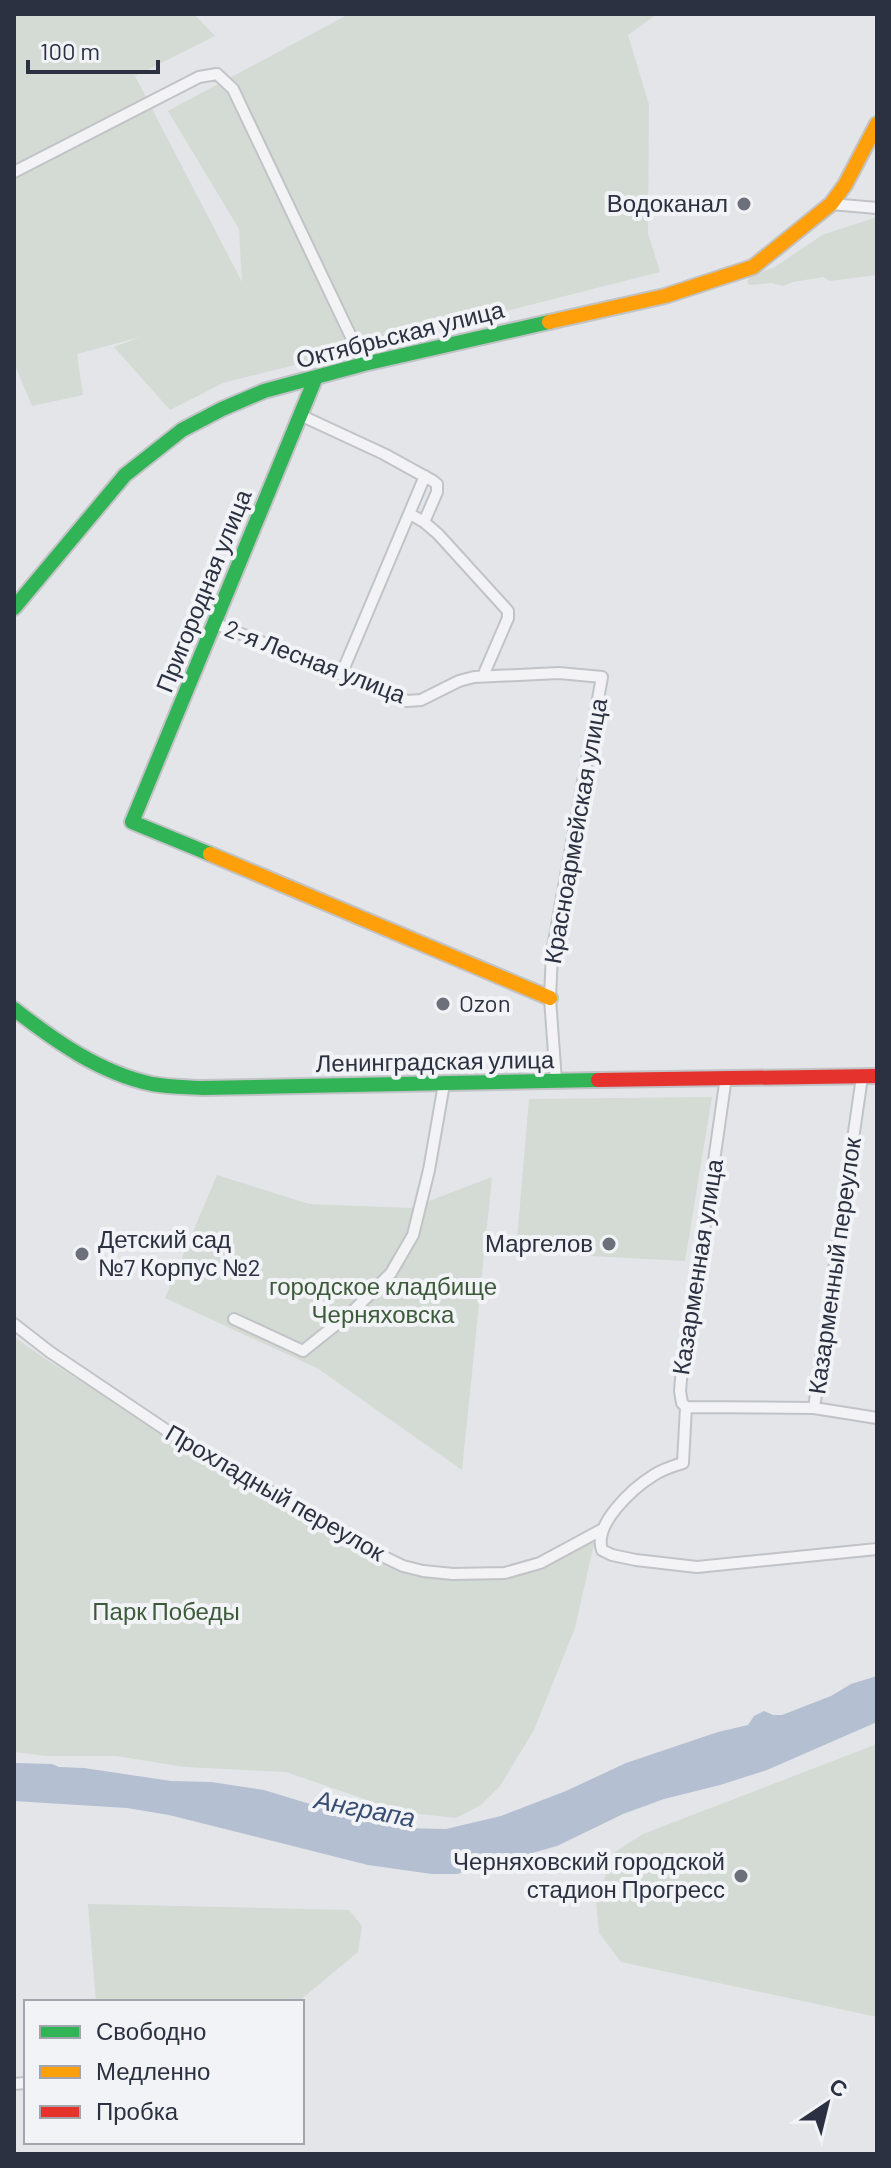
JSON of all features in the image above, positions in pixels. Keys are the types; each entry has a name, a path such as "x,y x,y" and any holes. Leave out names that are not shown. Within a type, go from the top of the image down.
{"street":[{"path":"14,172 199,77 217,74 233,89 364,364"},
{"name":"Октябрьская улица","path":"14,608 125,475 182,430 264,391 364,364 665,296 753,267 831,204 845,185 877,124"},
{"path":"831,204 877,208"},
{"name":"Пригородная улица","path":"316,377 132,822 550,998"},
{"path":"300,415 384,454 437,484 424,522"},
{"path":"341,675 425,476"},
{"path":"410,514 438,534 508,611 508,618 483,676"},
{"name":"2-я Лесная улица","path":"214,623 400,699 412,701 428,697 459,681 483,676 559,673 602,677"},
{"name":"Красноармейская улица","path":"556,1081 550,998 552,953 602,677"},
{"name":"Ленинградская улица","path":"14,1009 53,1038 92,1061 131,1078 153,1084 202,1088 870,1077"},
{"name":"Казарменная улица","path":"726,1077 695,1294 681,1368 680,1397 686,1407 814,1408 877,1418"},
{"name":"Казарменный переулок","path":"814,1408 870,1077"},
{"path":"234,1319 303,1351 353,1311 391,1273 413,1235 429,1170 444,1084"},
{"name":"Прохладный переулок","path":"14,1324 50,1352 181,1440 347,1539 403,1566 453,1574 505,1573 540,1563 603,1529"},
{"path":"686,1407 683,1463 651,1476 618,1506 603,1529 602,1550 612,1555 697,1567 877,1549"}],"green space":[{"path":"14,14 194,14 215,36 135,76 242,282 239,229 168,111 349,14 657,14 628,35 649,105 648,233 660,272 223,383 170,410 114,347 140,337 77,354 83,395 32,406 14,363"},
{"path":"877,217 877,275 830,281 823,277 783,286 771,283 749,285 747,281 751,276 775,267 822,235"},
{"path":"712,1097 685,1261 516,1252 529,1099"},
{"name":"городское кладбище Черняховска","path":"217,1175 309,1204 411,1208 492,1177 462,1470 317,1368 165,1298"},
{"name":"Парк Победы","path":"14,1337 303,1520 354,1547 425,1578 498,1579 544,1564 596,1535 575,1628 534,1730 500,1786 481,1805 456,1818 402,1812 286,1772 185,1767 116,1756 47,1756 14,1752"},
{"name":"Черняховский городской стадион Прогресс","path":"877,1744 877,2017 621,1962 599,1933 596,1900 615,1852 643,1834"},
{"path":"88,1904 349,1910 362,1926 358,1952 300,2000 96,2000"}],"water":[{"name":"Анграпа","path":"877,1676 877,1722 767,1770 623,1814 557,1846 457,1874 432,1874 368,1865 169,1815 127,1808 14,1801 14,1763 52,1764 264,1790 372,1823 401,1828 446,1829 501,1816 626,1763 748,1725 754,1716 764,1711 782,1715 831,1696 851,1684"}],"traffic: fast":[{"path":"14,608 125,475 182,430 264,391 364,364 549,322"},
{"path":"210,854 132,822 316,377"},
{"path":"14,1009 96,1064 133,1079 164,1086 202,1088 598,1080"}],"traffic: slow":[{"path":"549,322 665,296 753,267 831,204 845,185 877,124"},
{"path":"210,854 550,998"}],"traffic: jam":[{"path":"598,1080 877,1076"}],"place":[{"name":"Водоканал","path":"744,204"},
{"name":"Ozon","path":"443,1004"},
{"name":"Маргелов","path":"609,1244"},
{"name":"Детский сад №7 Корпус №2","path":"82,1254"},
{"name":"Черняховский городской стадион Прогресс","path":"741,1876"}]}
